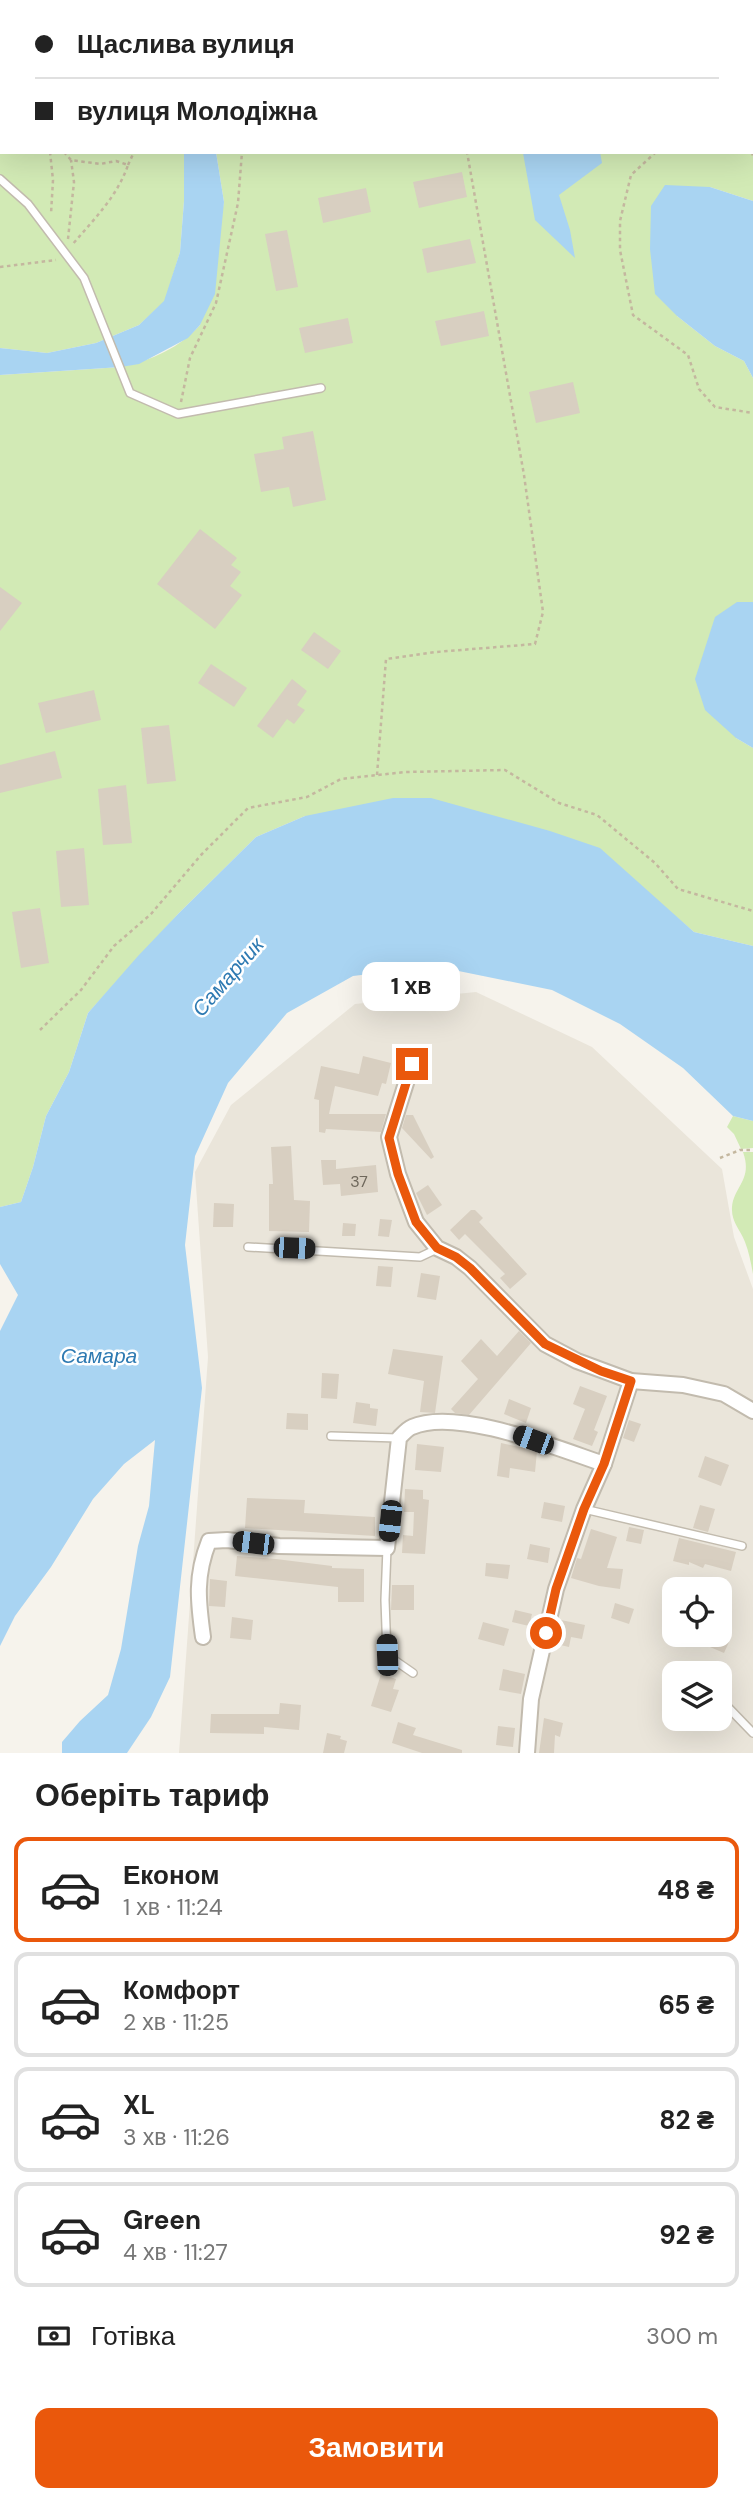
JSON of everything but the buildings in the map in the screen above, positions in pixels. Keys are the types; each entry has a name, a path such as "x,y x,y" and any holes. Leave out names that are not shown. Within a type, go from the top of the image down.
{"street":[{"path":"412,1064 389,1138 398,1174 416,1222 437,1248 456,1257 470,1268 545,1344 601,1371 631,1381 683,1385 724,1394 753,1411"},
{"path":"527,1753 531,1699 556,1589 584,1509 604,1464 631,1381"},
{"path":"203,1637 198,1601 200,1564 209,1541 227,1540 279,1546 387,1548 399,1438 411,1427 455,1423 509,1431 604,1464"}],"lane":[{"path":"0,179 28,204 85,278 130,393 178,414 321,388"},
{"path":"248,1247 420,1256 437,1248"},
{"path":"331,1436 399,1438"},
{"path":"584,1509 742,1546"},
{"path":"387,1548 387,1655 413,1673"},
{"path":"732,1711 753,1733"}],"path":[{"path":"49,231 53,180 50,154"},
{"path":"66,154 71,160 74,181 68,256"},
{"path":"0,267 68,256 122,183 133,154"},
{"path":"178,414 190,358 216,303 238,203 242,154"},
{"path":"377,775 386,659 535,644 543,612 524,475 467,154"},
{"path":"654,154 631,175 620,221 620,250 633,315 688,355 699,389 715,407 753,413"},
{"path":"71,160 100,164 116,161 128,165"},
{"path":"40,1030 81,990 114,947 151,914 201,855 248,808 307,797 341,779 406,772 505,769 559,803 597,815 654,863 678,889 753,911"},
{"path":"720,1158 740,1150 753,1150"}],"shaded area":[{"path":"476,992 592,1047 722,1169 734,1237 753,1289 753,1753 179,1753 208,1357 195,1172 231,1105 355,1004"}],"green space":[{"path":"0,154 184,154 180,252 165,301 139,325 96,343 47,353 0,348"},
{"path":"216,154 753,154 753,201 710,187 677,316 715,346 744,361 753,378 753,602 737,602 736,738 753,748 753,946 694,932 652,896 305,816 256,837 179,913 88,1013 69,1072 46,1116 21,1202 0,1207 0,375 121,367 154,357 184,340 200,325 224,202"},
{"path":"733,1116 753,1121 753,1148 741,1149 734,1134 727,1127"},
{"path":"743,1152 753,1152 753,1274 743,1237 732,1212 733,1200 746,1169"}],"water":[{"path":"184,154 216,154 224,202 215,294 200,325 188,338 139,364 0,375 0,348 47,353 96,343 139,325 164,301 180,252"},
{"path":"523,154 600,154 602,163 559,195 575,258 535,220"},
{"path":"665,185 710,187 753,201 753,378 744,361 715,346 677,316 655,294 650,249 651,206"},
{"path":"737,602 753,602 753,748 736,738 705,710 695,679 715,617"},
{"name":"Самара","path":"393,798 431,798 550,831 600,848 694,932 753,946 753,1121 733,1116 683,1068 620,1024 552,990 434,966 353,976 287,1013 228,1083 195,1156 185,1245 202,1388 170,1677 151,1717 127,1753 62,1753 62,1742 108,1695 121,1649 138,1546 149,1506 155,1440 124,1464 93,1499 51,1567 15,1616 0,1646 0,1331 18,1295 0,1264 0,1207 21,1202 46,1116 69,1072 88,1013 179,913 256,837 305,816"}],"route":[{"path":"412,1064 389,1138 398,1174 416,1222 437,1248 456,1257 470,1268 545,1344 577,1361 631,1381 604,1464 584,1509 556,1589 546,1633"}],"water label":[{"name":"Самарчик","path":"228,977"}]}
